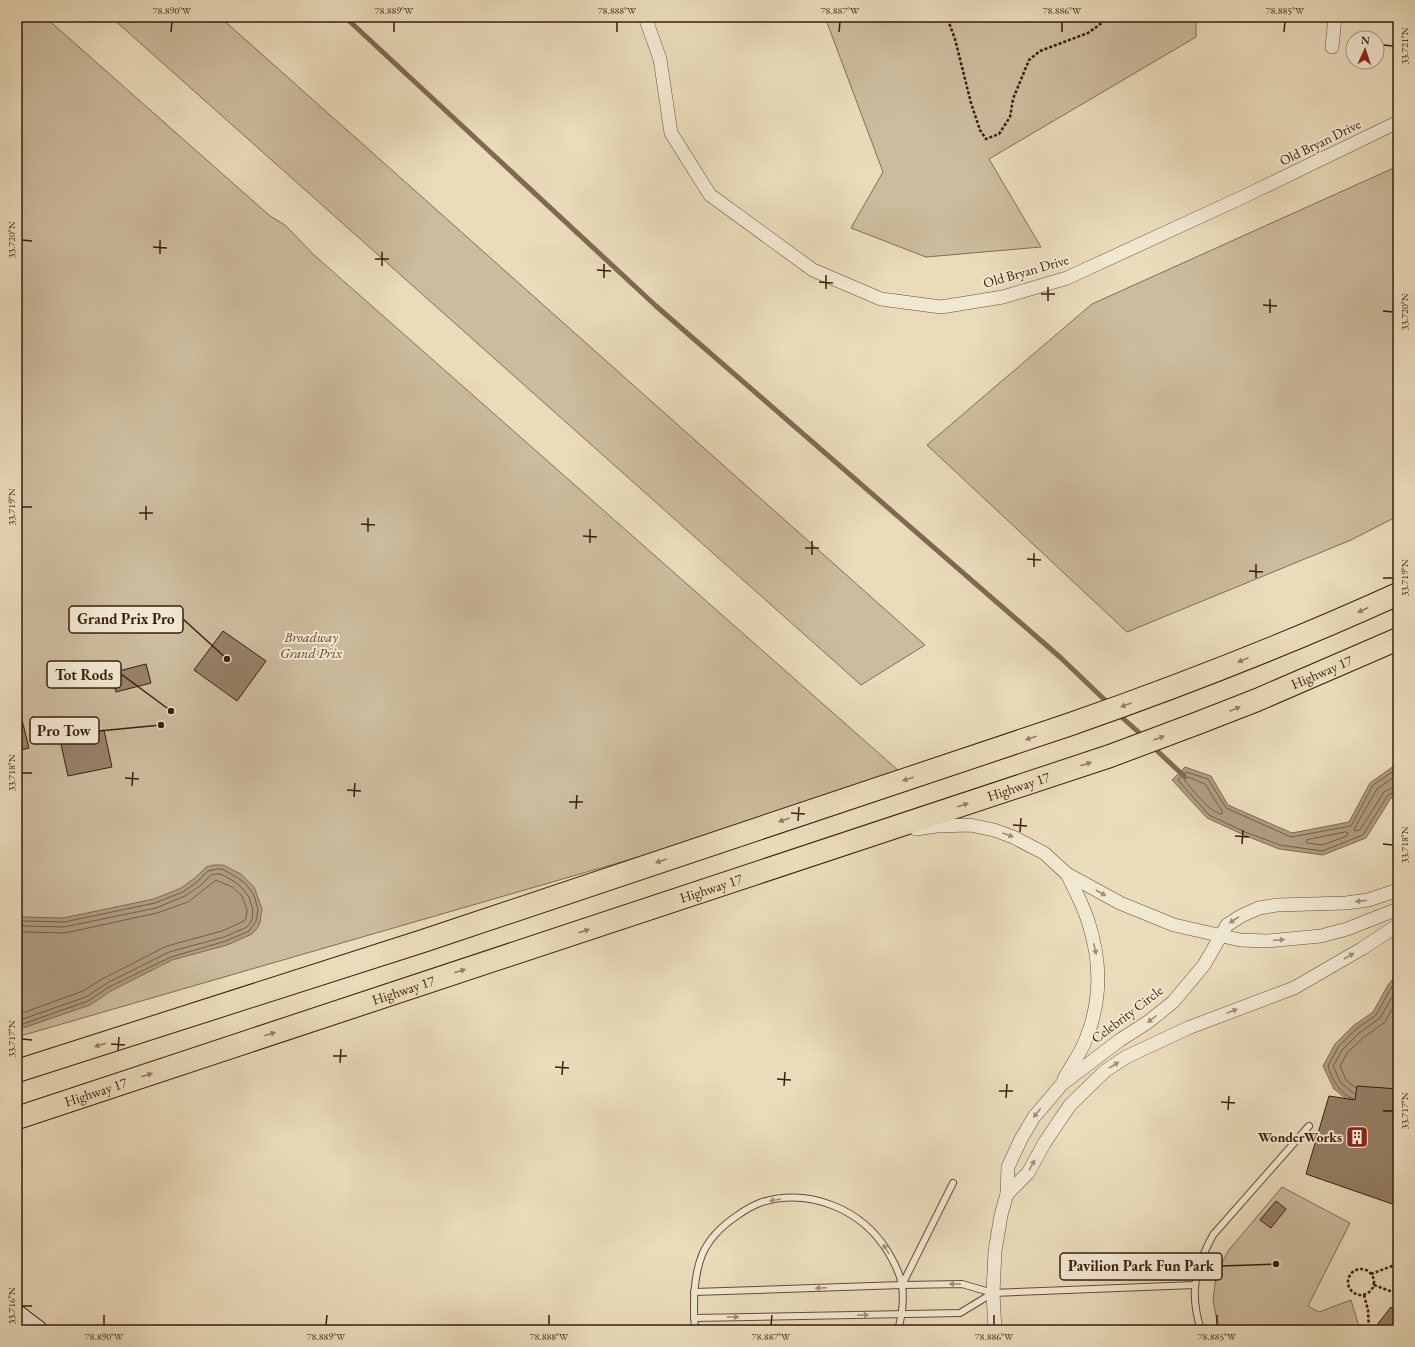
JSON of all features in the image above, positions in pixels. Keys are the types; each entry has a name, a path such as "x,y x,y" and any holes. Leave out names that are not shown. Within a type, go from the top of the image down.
{"highway":[{"path":"17,1072 423,941 1068,725 1163,692 1348,617 1398,594"},
{"name":"Highway 17","path":"17,1118 1110,756 1198,724 1398,639"}],"main road":[{"path":"17,1314 38,1330"}],"street":[{"name":"Old Bryan Drive","path":"645,17 660,59 671,134 710,195 813,270 881,299 941,308 1003,297 1067,278 1245,196 1398,122"},
{"path":"1332,47 1335,17"},
{"path":"873,835 937,826 970,825 994,830 1013,837 1044,853 1068,874 1120,903 1174,925 1240,940 1268,941 1321,936 1347,929 1398,909"},
{"path":"1062,1084 1086,1040 1094,1014 1098,992 1097,958 1089,924 1068,874"},
{"name":"Celebrity Circle","path":"995,1330 993,1293 995,1251 1001,1215 1007,1194 1008,1167 1021,1139 1034,1117 1062,1084 1120,1040 1148,1022 1172,1002 1204,965 1227,925 1241,916 1259,908 1277,905 1346,903 1368,900 1398,890"},
{"name":"Celebrity Circle","path":"1007,1194 1028,1173 1045,1142 1070,1105 1105,1071 1126,1058 1188,1028 1294,988 1363,948 1398,925"}],"lane":[{"path":"1200,1330 1195,1310 1196,1273 1200,1261 1213,1235 1309,1126"},
{"path":"902,1285 953,1184"},
{"path":"695,1330 694,1292 697,1273 702,1255 709,1242 731,1219 760,1203 777,1198 797,1198 831,1204 849,1212 874,1233 885,1246 896,1265 902,1285 902,1314 898,1330"},
{"path":"694,1292 962,1284 993,1293 1195,1285"},
{"path":"694,1318 960,1313 993,1293"}],"path":[{"path":"943,17 948,20 955,39 971,103 980,130 986,139 999,134 1010,117 1013,99 1029,60 1040,51 1088,33 1110,17"},
{"path":"1371,1274 1392,1266 1398,1260"},
{"path":"1364,1269 1371,1274 1374,1285 1370,1291 1364,1294 1355,1294 1349,1288 1349,1276 1352,1272 1364,1269"},
{"path":"1374,1285 1398,1294"},
{"path":"1364,1294 1368,1310 1369,1330"}],"green space":[{"name":"Broadway Grand Prix","path":"17,17 45,17 270,216 285,225 314,255 908,779 17,1037"},
{"path":"111,17 220,17 925,645 861,685"},
{"path":"825,17 1196,17 1196,37 989,159 1041,247 926,257 851,228 883,172"},
{"path":"1398,166 1398,516 1351,540 1127,632 927,445 1092,304"},
{"path":"1282,1187 1350,1223 1308,1306 1319,1312 1351,1300 1360,1330 1221,1330 1217,1321 1213,1300 1216,1276 1228,1251"}],"water":[{"path":"1398,763 1398,794 1391,798 1366,838 1323,855 1279,849 1207,818 1172,780 1185,767 1211,776 1228,805 1292,833 1349,822 1370,783"},
{"path":"223,865 241,874 254,887 262,909 258,927 252,934 227,945 172,960 111,991 90,1005 17,1030 17,914 25,917 63,918 154,899 181,888 195,878 206,867"},
{"path":"1398,973 1398,1111 1350,1102 1334,1089 1323,1066 1335,1044 1353,1026 1373,1012 1388,985"}],"building":[{"path":"223,631 266,661 237,701 194,670"},
{"path":"146,664 151,683 116,692 111,673"},
{"path":"20,712 29,748 17,751 17,713"},
{"path":"104,730 112,767 68,776 60,740"},
{"name":"WonderWorks","path":"1357,1086 1398,1089 1398,1206 1306,1174 1329,1096 1355,1100"},
{"path":"1276,1201 1286,1209 1271,1228 1260,1220"},
{"path":"1391,1307 1398,1313 1398,1330 1373,1330"}],"waterway":[{"path":"345,17 656,306 1061,658 1109,704"},
{"path":"1117,713 1144,737"},
{"path":"1152,746 1184,776"}],"place":[{"name":"Grand Prix Pro","path":"227,659"},
{"name":"Tot Rods","path":"171,711"},
{"name":"Pro Tow","path":"161,725"},
{"name":"WonderWorks","path":"1357,1137"},
{"name":"Pavilion Park Fun Park","path":"1276,1264"}]}
